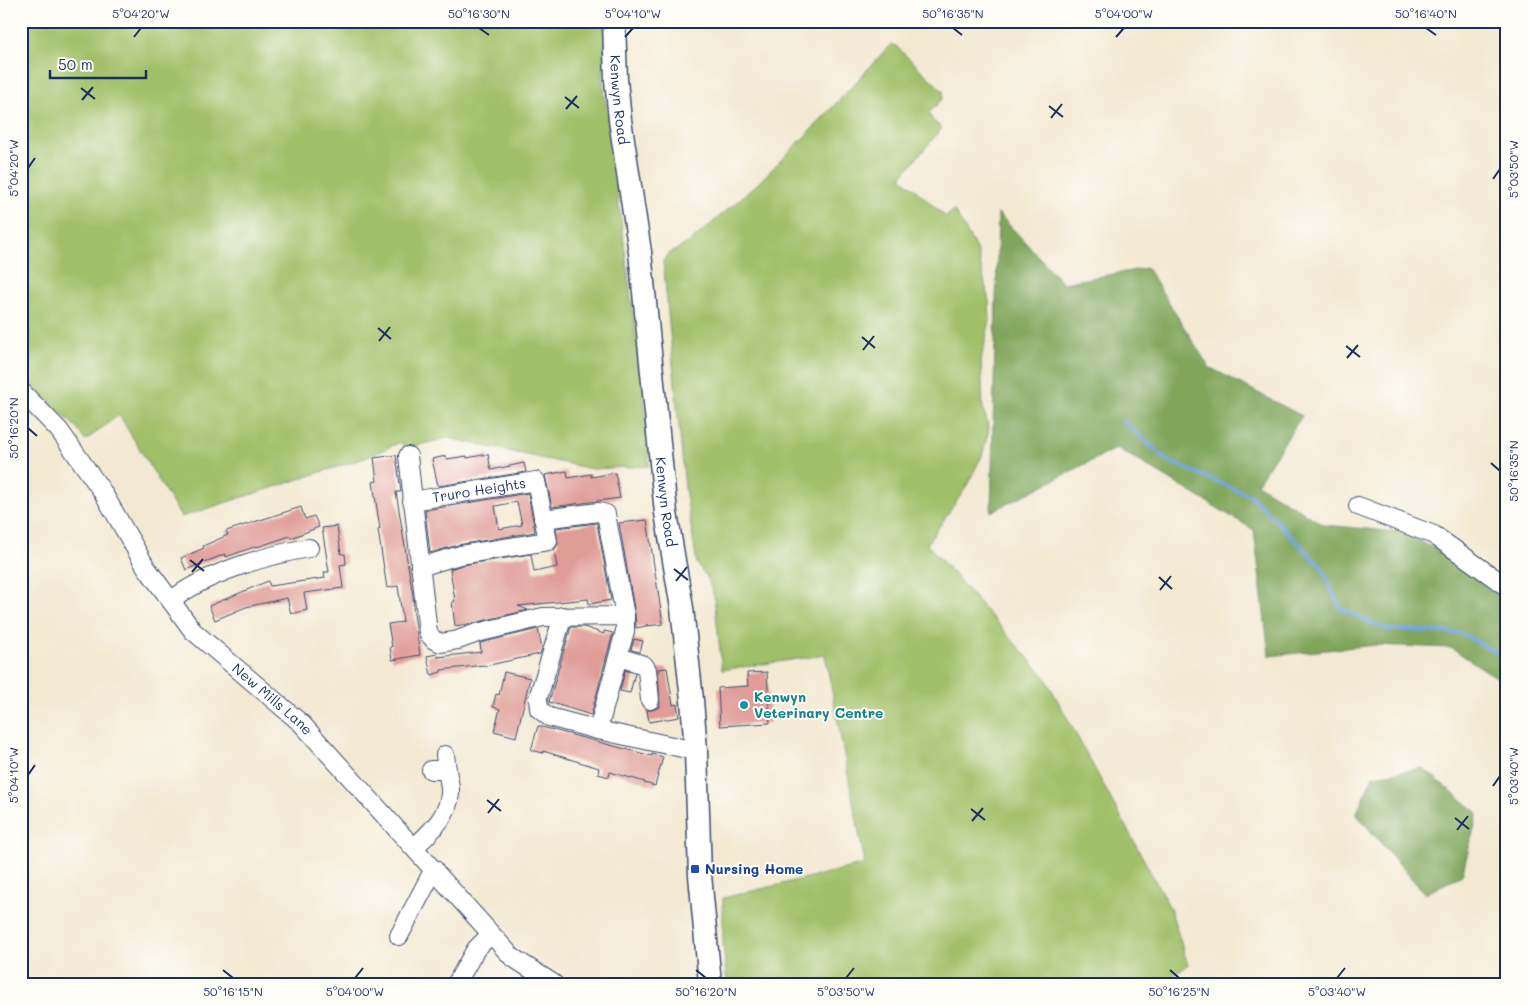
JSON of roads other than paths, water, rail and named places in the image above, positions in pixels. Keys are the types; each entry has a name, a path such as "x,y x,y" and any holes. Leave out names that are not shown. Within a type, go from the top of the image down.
{"main road":[{"name":"Kenwyn Road","path":"614,21 616,80 620,120 640,252 666,514 682,608 696,751 700,875 710,984"}],"street":[{"name":"New Mills Lane","path":"21,390 59,430 102,491 146,566 193,631 302,724 434,868 512,957 554,984"},
{"name":"Truro Heights","path":"408,456 428,633 434,640 441,643 458,640 476,633 543,617 624,616"},
{"name":"Truro Heights","path":"412,501 536,481 548,541 460,555 420,567"},
{"path":"1358,506 1434,535 1507,586"},
{"path":"544,519 599,512 606,514 625,631 598,730"},
{"path":"171,600 182,591 221,574 291,551 309,548"},
{"path":"563,616 538,698 539,709 549,717 598,730 696,751"},
{"path":"543,617 553,644"},
{"path":"619,657 644,666 647,670 650,700"},
{"path":"415,847 442,818 448,806 451,792 441,765"},
{"path":"399,936 434,868"},
{"path":"456,984 476,949 492,934"}],"waterway":[{"path":"1123,421 1168,461 1251,496 1321,566 1340,608 1385,629 1460,633 1507,658"}],"place":[{"name":"Kenwyn Veterinary Centre","path":"744,705"},
{"name":"Nursing Home","path":"695,869"}]}
